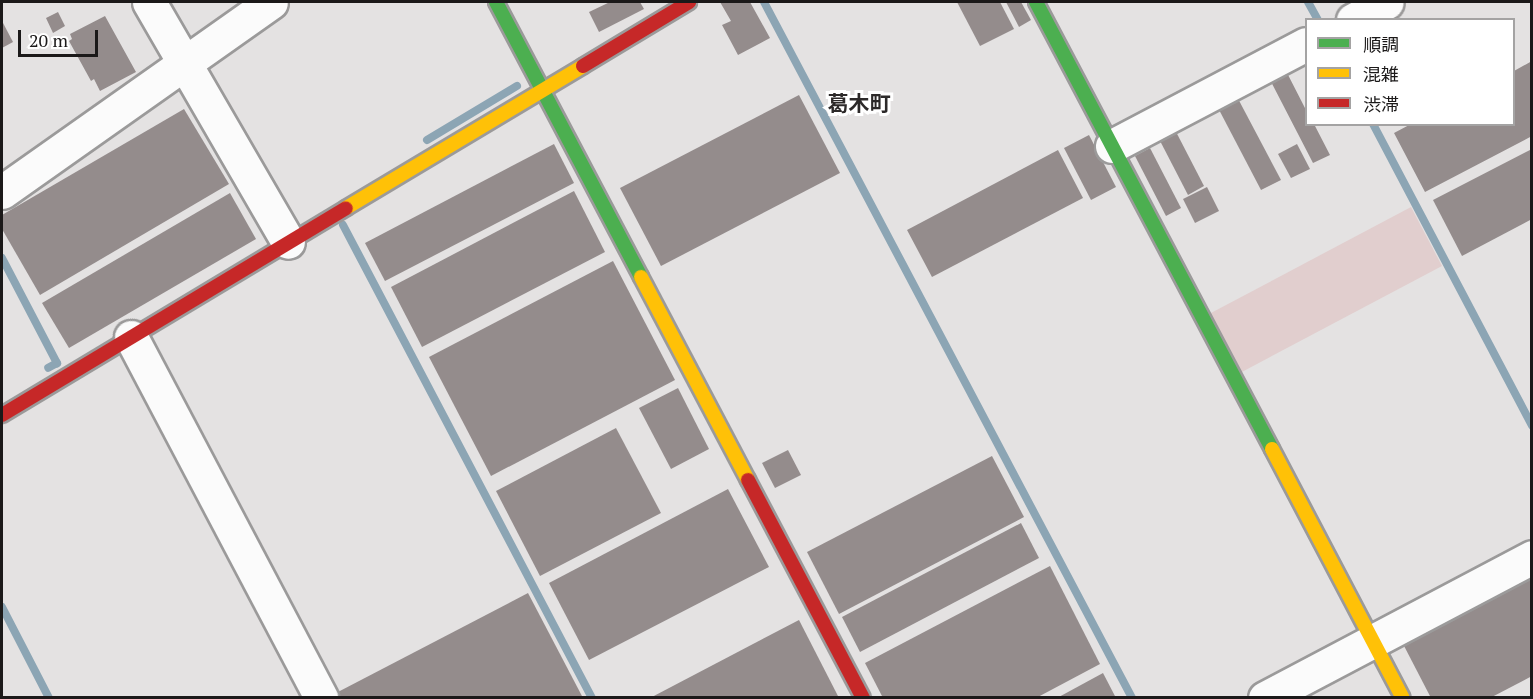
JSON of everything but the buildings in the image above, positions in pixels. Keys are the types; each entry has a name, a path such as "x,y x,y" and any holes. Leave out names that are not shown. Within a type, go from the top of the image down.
{"street":[{"path":"149,2 288,242"},
{"path":"2,192 271,2"},
{"path":"496,2 863,698"},
{"path":"2,416 542,88 689,2"},
{"path":"1036,2 1403,698"},
{"path":"1357,18 1387,2"},
{"path":"1112,146 1305,45"},
{"path":"131,337 321,698"},
{"path":"1264,698 1532,557"}],"shaded area":[{"path":"1411,207 1442,266 1240,373 1209,314"}],"waterway":[{"path":"764,2 1132,698"},
{"path":"1308,2 1317,18"},
{"path":"427,140 517,86"},
{"path":"1374,126 1532,426"},
{"path":"343,225 592,698"},
{"path":"2,258 57,363 48,368"},
{"path":"2,607 49,698"}],"traffic: fast":[{"path":"496,2 641,277"},
{"path":"1036,2 1272,449"}],"traffic: slow":[{"path":"346,208 583,66"},
{"path":"641,277 748,480"},
{"path":"1272,449 1403,698"}],"traffic: jam":[{"path":"583,66 689,2"},
{"path":"2,415 346,208"},
{"path":"748,480 863,698"}],"district":[{"name":"葛木町","path":"859,103"}]}
